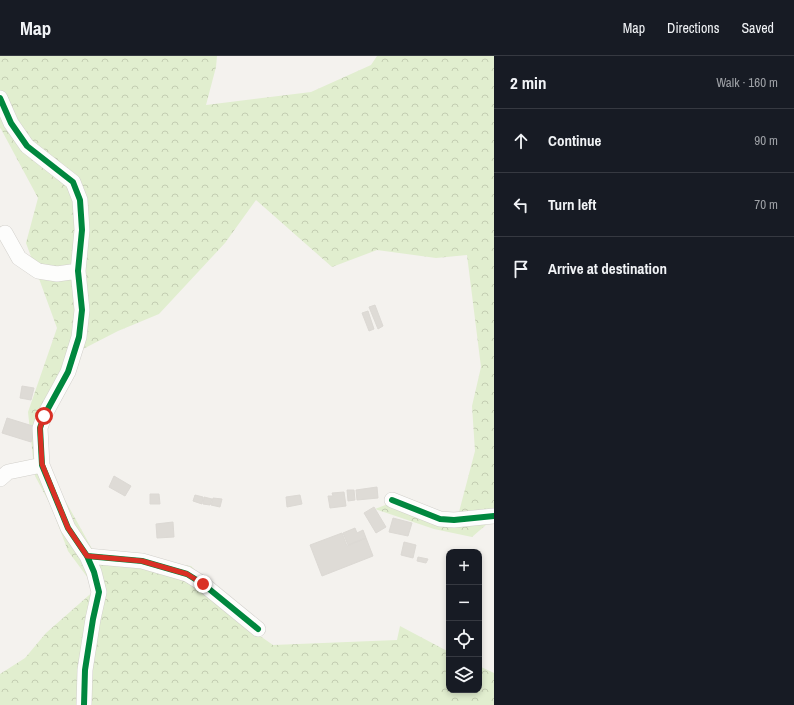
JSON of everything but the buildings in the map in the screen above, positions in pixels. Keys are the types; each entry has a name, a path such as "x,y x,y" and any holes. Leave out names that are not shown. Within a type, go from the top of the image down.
{"street":[{"path":"0,98 11,123 27,146 73,182 80,200 82,230 78,271 82,310 79,337 68,372 44,416 40,428 42,464 68,528 87,556 94,572 99,592 85,670 84,705"},
{"path":"5,233 19,258 38,271 57,274 78,271"},
{"path":"0,479 8,472 42,464"},
{"path":"392,500 440,519 454,520 494,516"},
{"path":"87,556 142,561 187,574 203,584 258,629"}],"green space":[{"path":"0,56 217,56 216,67 206,105 311,92 371,65 377,56 494,56 494,518 472,537 434,529 375,509 393,502 431,517 459,512 475,451 472,406 481,367 467,255 436,258 377,250 332,267 256,200 225,243 159,314 118,331 83,349 49,417 46,453 55,482 96,556 191,566 217,592 219,607 273,645 397,640 400,626 446,650 446,693 482,693 482,667 494,673 494,705 0,705 0,674 25,658 46,633 96,589 68,551 51,506 35,476 28,412 57,328 26,243 38,198 0,128"}],"cycle path":[{"path":"0,98 11,123 27,146 73,182 80,200 82,230 78,271 82,310 79,337 68,372 44,416 40,428 42,465 68,528 87,556 94,572 99,592 85,670 84,705"},
{"path":"392,500 440,519 454,520 494,516"},
{"path":"87,556 142,561 187,574 203,584 258,629"}],"route":[{"path":"44,416 40,428 42,464 68,528 87,556 142,561 187,574 203,584"}]}
